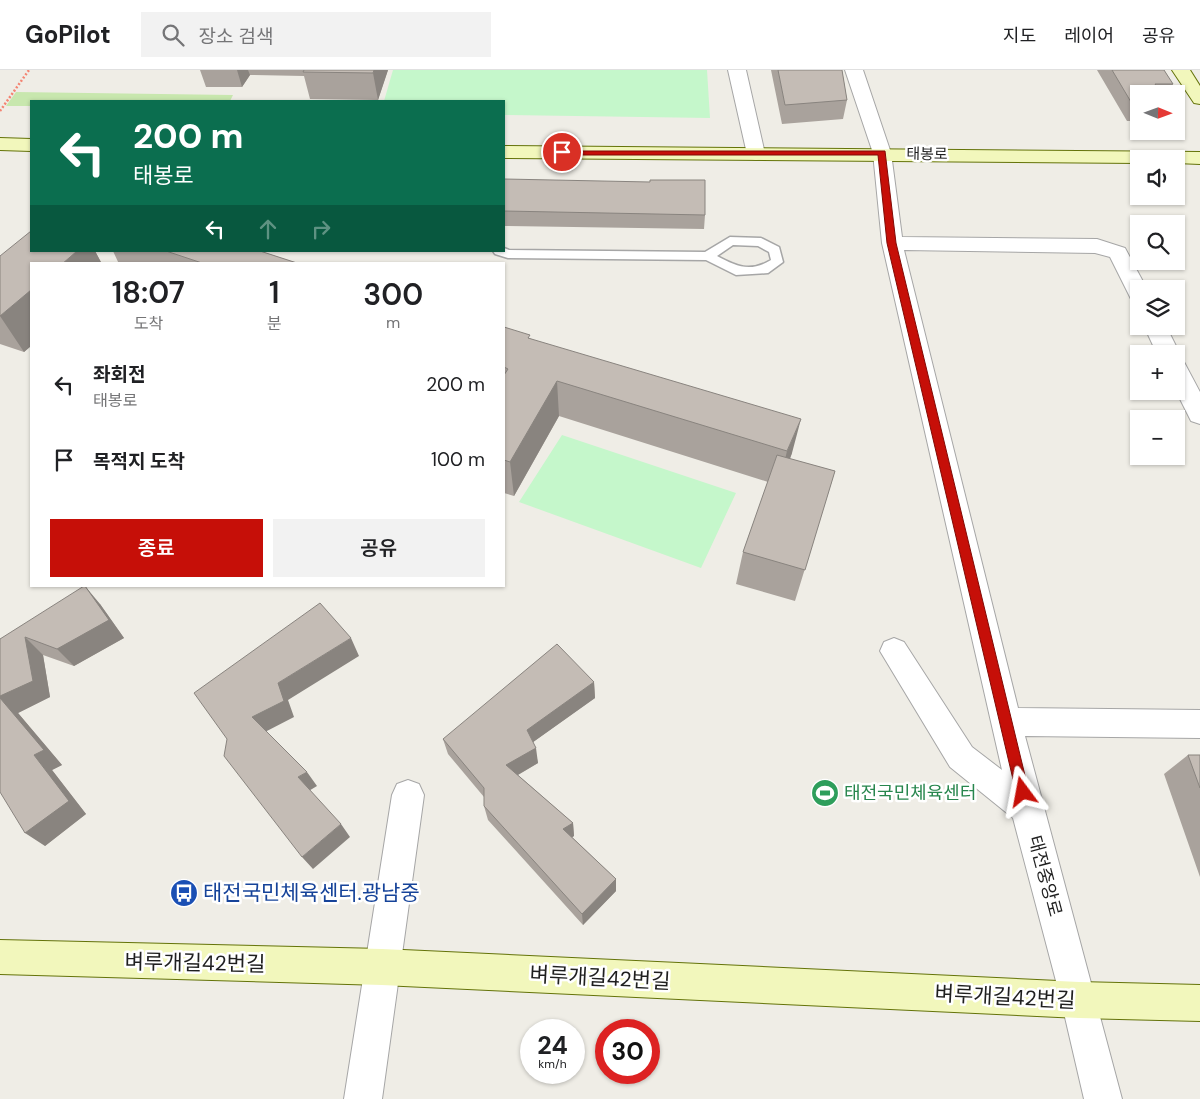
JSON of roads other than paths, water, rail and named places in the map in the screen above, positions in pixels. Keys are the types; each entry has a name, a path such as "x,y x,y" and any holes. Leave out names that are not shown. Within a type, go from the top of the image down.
{"street":[{"path":"737,70 756,154"},
{"name":"태전중앙로","path":"854,70 882,153 892,243 1027,809 1079,1000 1103,1099"},
{"path":"1181,70 1200,99"},
{"path":"0,144 30,145"},
{"name":"태봉로","path":"505,152 882,153 1200,158"},
{"path":"892,243 1097,246 1118,253 1132,280"},
{"path":"1185,386 1200,416"},
{"path":"894,651 961,757 1027,809"},
{"path":"1006,722 1200,724"},
{"path":"363,1099 408,795"},
{"name":"벼루개길42번길","path":"0,958 382,967 1079,1000 1200,1003"}],"lane":[{"path":"502,252 508,254 708,256 736,271 764,270 777,262 775,250 761,242 730,241 708,256"}],"place":[{"name":"태전국민체육센터","path":"825,793"},
{"name":"태전국민체육센터.광남중","path":"184,893"}]}
